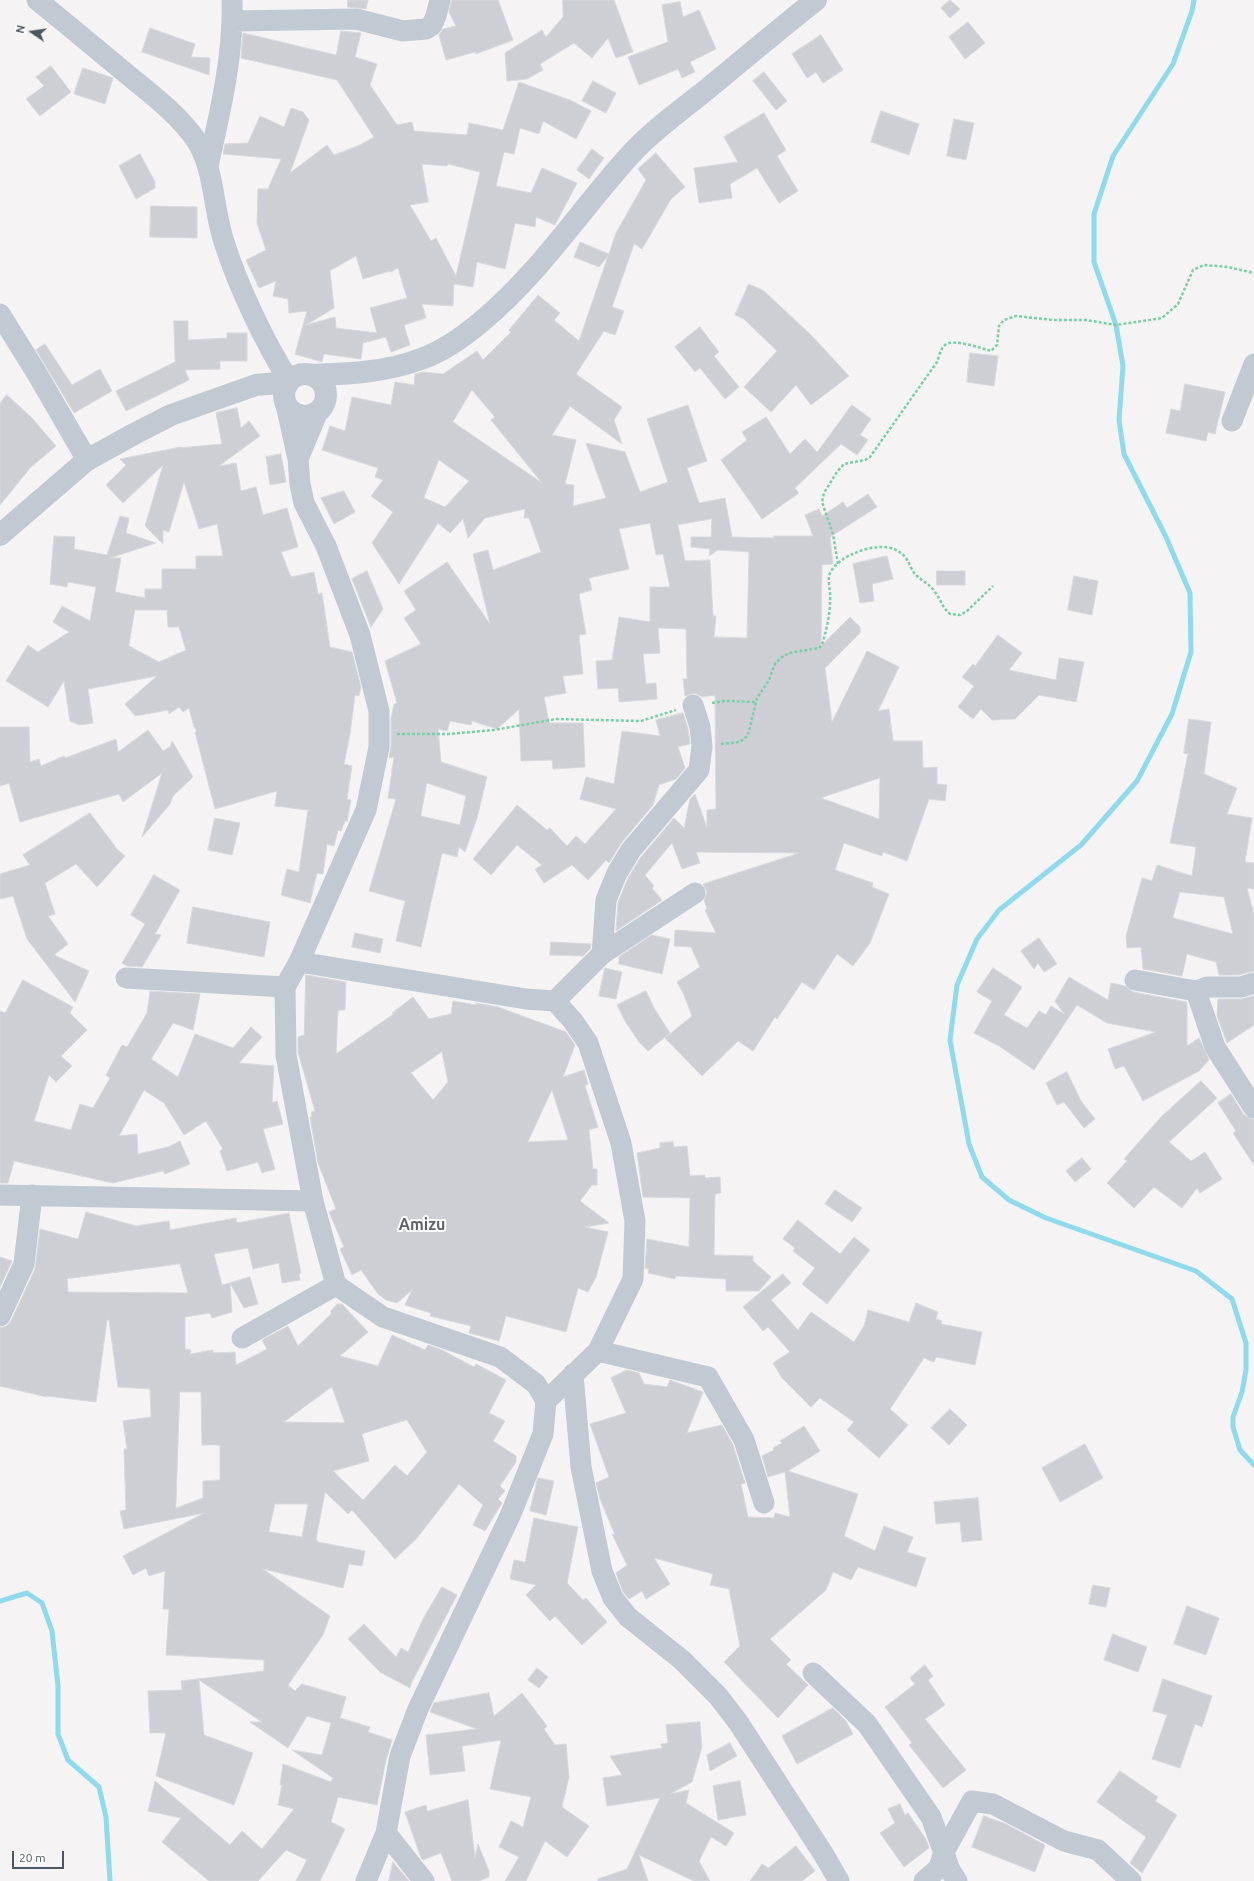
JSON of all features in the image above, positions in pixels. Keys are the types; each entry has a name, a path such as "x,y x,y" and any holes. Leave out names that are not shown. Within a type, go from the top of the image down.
{"street":[{"path":"38,0 162,103 184,125 196,141 208,166 214,205 223,241 287,389 292,412 298,415 312,415 322,406 336,387 355,373"},
{"path":"208,166 221,106 233,21 232,0"},
{"path":"233,21 356,19 403,31 418,30 426,29 432,25 440,0"},
{"path":"287,389 301,374 312,376 355,373 390,368 421,359 443,350 464,336 499,307 546,258 632,153 681,110 816,0"},
{"path":"0,314 36,372 87,460"},
{"path":"256,385 269,375 274,357"},
{"path":"1232,420 1254,364"},
{"path":"298,460 322,406 324,386 320,380 312,376"},
{"path":"0,535 87,460 170,415 256,385 277,382 287,389 304,504 326,546 360,635 379,711 379,747 366,810 299,962 285,987 286,1055 313,1201 336,1285 383,1317 500,1357 536,1384 546,1401 543,1434 510,1516 418,1709 400,1756 386,1833 366,1881"},
{"path":"602,954 606,900 617,873 631,850 699,770 702,746 700,726 693,705"},
{"path":"555,1001 602,954 695,893"},
{"path":"299,962 526,999 555,1001 573,1021 588,1043 621,1143 635,1221 633,1279 598,1351 546,1401"},
{"path":"126,978 285,987"},
{"path":"1135,980 1196,991 1207,987 1242,987 1254,983"},
{"path":"1196,991 1215,1047 1254,1108"},
{"path":"0,1195 313,1201"},
{"path":"0,1316 24,1264 32,1195"},
{"path":"242,1338 336,1285"},
{"path":"598,1351 708,1377 744,1440 764,1503"},
{"path":"573,1374 581,1467 602,1571 613,1598 628,1617 682,1660 718,1696 738,1722 824,1855 839,1881"},
{"path":"813,1673 867,1724 931,1817 950,1870 957,1881"},
{"path":"924,1881 939,1868 944,1852 972,1801 993,1804 1064,1841 1098,1850 1131,1881"},
{"path":"386,1833 424,1881"}],"path":[{"path":"838,564 833,534 822,502 824,493 837,472 844,464 865,460 870,457 937,362 945,344 949,342 958,343 991,350 997,345 999,326 1004,320 1016,316 1053,320 1086,320 1116,325 1162,318 1178,304 1193,270 1204,265 1228,267 1254,273"},
{"path":"702,746 740,742 744,740 748,735 756,702 769,680 775,664 789,653 819,648 822,645 830,601 829,576 838,564 853,554 890,547 896,549 905,557 916,576 929,584 936,593 942,607 950,614 960,615 967,611 993,586"},
{"path":"379,734 449,734 494,730 556,720 641,721 693,705 724,701 756,702"}],"building":[{"path":"348,0 368,0 366,9 348,7"},
{"path":"452,0 498,0 513,40 476,54 475,52 446,60 439,35 443,29 456,26 449,12"},
{"path":"563,0 614,0 633,52 616,58 608,38 592,58 574,43 540,64 543,70 527,79 507,81 505,53 542,30 546,37 563,17"},
{"path":"950,0 960,9 950,18 941,8"},
{"path":"680,2 683,17 699,10 716,49 690,62 695,72 682,78 678,69 639,85 628,57 668,42 662,5"},
{"path":"968,22 985,43 965,59 949,37"},
{"path":"150,28 195,44 191,57 210,58 209,75 142,52"},
{"path":"341,31 361,33 355,57 377,64 370,85 397,125 412,122 414,131 467,135 469,123 503,130 519,82 570,100 591,111 576,139 543,121 539,134 520,128 514,154 504,152 496,186 531,193 542,168 577,183 555,225 536,217 535,227 515,223 505,269 477,262 473,287 454,284 453,306 422,304 426,318 404,325 410,345 391,352 386,337 363,343 361,359 324,354 322,362 295,354 307,311 289,313 288,299 273,296 276,281 259,288 246,260 266,250 257,223 258,189 268,189 281,159 223,154 225,144 248,143 260,116 284,127 291,108 303,112 309,120 290,173 327,145 334,155 360,145 374,137 337,80 241,58 243,33 336,55","holes":["422,164 447,166 448,164 480,172 456,276 436,238 431,241 410,205 428,202","356,256 363,279 390,271 391,272 398,268 407,298 370,308 377,333 336,328 335,317 306,325 334,308 330,271"]},
{"path":"821,35 843,70 823,83 816,72 807,78 792,54"},
{"path":"51,66 71,92 40,116 26,99 44,86 36,77"},
{"path":"83,68 113,78 105,104 74,94"},
{"path":"764,72 787,101 776,110 753,81"},
{"path":"593,81 616,93 606,113 582,101"},
{"path":"881,111 919,124 909,155 871,142"},
{"path":"764,113 786,150 777,156 798,191 779,203 757,168 730,184 732,198 699,203 694,168 738,162 724,137"},
{"path":"954,119 974,123 966,160 947,156"},
{"path":"592,149 604,158 589,179 577,170"},
{"path":"656,153 685,187 671,199 642,249 634,244 612,307 624,311 615,335 604,331 576,374 622,407 614,420 622,444 570,406 552,435 576,440 565,484 574,485 573,506 606,498 586,443 625,452 640,492 668,482 647,419 688,405 707,461 687,468 699,503 725,498 732,537 775,538 773,536 813,536 805,515 819,509 822,516 843,502 847,508 868,494 877,507 830,537 833,564 822,565 821,646 850,617 860,627 860,633 825,668 832,722 867,651 899,667 878,711 889,709 893,741 922,741 923,768 937,767 937,784 947,785 945,801 929,799 907,861 883,852 882,856 844,843 835,870 873,883 872,887 889,894 870,943 853,966 837,954 814,990 802,982 777,1019 775,1017 753,1051 738,1041 702,1076 665,1038 692,1016 677,982 700,967 691,947 674,946 675,930 716,933 705,910 707,909 704,900 707,892 703,884 799,853 696,852 700,863 682,869 672,843 645,875 654,886 652,888 662,900 616,931 618,903 628,878 641,857 674,818 684,828 690,799 695,794 707,828 707,810 716,809 715,695 702,697 695,693 685,696 683,679 687,679 686,629 658,628 660,653 643,654 646,684 656,683 657,699 619,702 618,688 598,689 596,661 612,660 619,617 650,622 650,587 670,587 663,554 656,555 650,523 619,529 629,569 589,578 592,590 579,594 586,634 579,635 583,674 563,676 566,693 544,697 549,723 583,723 585,767 553,769 552,760 521,761 519,709 497,729 472,721 471,725 450,721 447,731 438,729 441,762 487,777 477,818 465,852 459,847 457,857 442,853 421,947 396,941 405,901 369,891 396,799 388,798 394,757 389,758 391,747 391,719 394,704 397,703 385,661 421,644 404,618 416,610 404,591 447,562 490,624 473,554 488,550 493,570 541,552 529,518 524,518 525,509 485,518 468,538 463,519 450,533 438,523 399,584 372,543 393,512 371,496 383,480 375,477 378,468 322,450 330,426 345,431 352,397 391,405 395,382 414,385 415,374 423,372 443,374 477,351 483,360 511,332 509,330 538,295 560,313 554,320 579,341 608,256 599,267 574,257 580,242 609,254 616,233 646,180 638,169","holes":["472,390 495,417 491,420 542,483 453,422","439,460 469,481 445,507 424,498","712,519 711,537 691,537 691,547 710,549 709,556 718,550 749,552 747,638 714,637 716,616 713,616 710,560 685,561 678,525","880,778 879,819 821,798","427,783 466,796 460,825 421,816"]},
{"path":"140,154 155,182 155,188 136,199 119,166"},
{"path":"151,206 197,207 197,238 150,237"},
{"path":"749,284 764,291 812,336 849,376 811,405 796,385 771,412 744,387 777,351 744,319 735,315"},
{"path":"174,321 188,321 188,340 227,338 227,333 247,333 247,361 220,361 220,369 185,370 189,380 126,411 116,391 175,362"},
{"path":"700,327 719,352 714,356 739,387 725,399 700,368 695,372 675,347"},
{"path":"45,344 72,385 100,369 112,391 74,413 36,350"},
{"path":"970,353 998,356 994,386 967,382"},
{"path":"1185,384 1225,392 1215,434 1208,432 1206,441 1166,433 1171,409 1180,411"},
{"path":"7,395 32,418 56,446 31,467 0,505 0,403"},
{"path":"852,405 871,419 860,435 868,440 857,455 841,444 795,488 799,493 762,519 721,460 747,440 742,432 766,417 790,454 805,439 817,452"},
{"path":"237,408 241,428 249,421 260,436 219,466 236,463 241,491 256,487 263,515 287,508 298,547 281,552 291,577 314,572 318,594 322,593 330,647 352,652 361,687 359,696 355,695 350,734 344,764 352,766 347,799 351,800 347,822 345,821 341,831 338,830 334,846 327,844 323,874 317,873 310,903 281,895 287,869 299,872 308,810 275,806 277,791 215,809 195,732 197,731 194,727 189,708 183,712 179,707 169,714 168,710 135,716 125,704 157,676 88,689 93,723 79,725 70,721 64,681 48,707 6,681 28,645 38,652 69,632 53,622 62,606 90,621 96,587 68,582 67,587 50,584 54,536 75,537 74,549 107,555 120,516 129,518 126,533 156,543 110,558 121,558 115,592 145,598 145,589 162,589 162,569 196,569 196,556 223,556 217,524 199,529 184,482 169,532 163,530 163,544 145,526 163,465 123,503 106,485 126,465 120,459 181,447 179,448 222,444 216,413","holes":["135,610 167,610 168,627 179,627 186,650 159,662 129,646"]},
{"path":"281,454 286,482 270,485 266,457"},
{"path":"344,491 355,512 334,524 321,498"},
{"path":"887,556 893,579 872,584 874,601 860,603 853,564"},
{"path":"367,571 383,609 371,627 352,579"},
{"path":"937,571 965,571 965,585 937,585"},
{"path":"1074,576 1098,581 1092,615 1068,610"},
{"path":"998,635 1022,653 1009,670 1056,680 1059,658 1084,662 1076,702 1039,695 1015,719 992,720 981,709 973,719 958,707 974,686 962,677 973,664 975,666"},
{"path":"683,713 688,729 690,744 678,747 685,768 676,779 659,785 653,805 622,842 609,863 606,860 588,880 572,865 544,883 535,869 542,865 517,845 491,875 473,859 517,805 547,830 550,828 567,846 576,836 585,844 616,809 580,799 586,777 614,784 622,731 660,736 656,720"},
{"path":"1189,719 1211,722 1204,774 1237,788 1227,814 1252,818 1245,862 1254,863 1254,889 1247,888 1254,915 1254,971 1239,975 1219,975 1216,962 1187,954 1182,976 1143,969 1141,947 1127,948 1126,936 1142,878 1152,881 1157,865 1192,876 1196,847 1170,843 1188,754 1184,753","holes":["1180,892 1224,897 1233,934 1173,918"]},
{"path":"0,727 29,727 30,762 39,759 41,766 64,756 65,758 116,739 118,752 148,730 163,751 170,747 172,741 193,777 173,796 170,804 142,837 162,773 123,802 119,794 20,822 9,783 0,786"},
{"path":"90,813 117,849 125,856 97,887 76,864 45,883 55,914 48,916 68,944 54,955 89,971 75,1002 27,939 13,896 0,899 0,874 30,865 23,855"},
{"path":"215,818 240,823 232,855 208,850"},
{"path":"154,875 180,890 155,934 161,935 142,967 127,966 122,963 145,924 131,915"},
{"path":"193,907 270,922 264,957 187,943"},
{"path":"355,933 383,939 380,953 352,947"},
{"path":"652,935 670,939 662,974 619,964 619,957"},
{"path":"1039,938 1057,964 1044,972 1038,963 1034,969 1021,951"},
{"path":"551,942 591,944 590,949 583,956 550,955"},
{"path":"605,968 622,972 616,999 599,996"},
{"path":"993,968 1022,987 1004,1015 1027,1028 1039,1011 1046,1015 1051,1006 1064,1014 1055,1001 1069,977 1108,1000 1111,983 1125,986 1133,992 1187,1002 1187,1046 1199,1038 1209,1060 1199,1071 1143,1101 1124,1066 1115,1069 1108,1049 1156,1032 1107,1023 1077,1005 1034,1070 999,1046 974,1033 992,1001 977,992"},
{"path":"306,975 346,982 345,1010 338,1010 336,1054 395,1013 392,1013 413,997 429,1019 451,1014 453,1001 476,1005 476,1003 498,1007 566,1032 575,1045 563,1077 584,1070 588,1084 585,1086 598,1127 589,1130 593,1169 597,1169 597,1185 592,1185 580,1201 609,1223 585,1227 608,1232 596,1277 588,1292 578,1288 566,1332 506,1316 499,1341 469,1333 471,1326 430,1316 431,1313 405,1305 412,1290 397,1303 386,1300 378,1294 361,1270 352,1275 340,1249 344,1247 329,1212 336,1209 318,1163 310,1117 312,1116 311,1112 315,1111 298,1052 298,1037 304,1035","holes":["442,1052 448,1082 433,1100 411,1073","552,1090 568,1140 528,1142"]},
{"path":"23,980 73,1007 70,1013 87,1030 61,1056 72,1066 56,1082 49,1075 34,1121 71,1130 80,1104 93,1108 110,1078 106,1075 122,1045 127,1047 147,1013 150,991 200,994 193,1030 173,1023 151,1059 178,1077 195,1034 233,1048 251,1027 262,1037 239,1063 274,1066 272,1103 277,1101 283,1124 263,1129 275,1169 262,1173 258,1162 227,1171 220,1151 223,1149 206,1121 184,1135 164,1103 144,1090 119,1136 137,1134 138,1154 168,1147 180,1141 190,1164 165,1174 163,1171 113,1183 14,1161 8,1183 0,1183 0,1011 5,1013"},
{"path":"646,991 654,1008 670,1033 648,1051 639,1042 625,1021 617,1005"},
{"path":"1254,996 1254,1025 1227,1043 1217,1016 1218,999 1241,999"},
{"path":"1067,1072 1081,1101 1095,1119 1084,1128 1064,1102 1057,1105 1046,1083"},
{"path":"1201,1081 1217,1098 1169,1142 1191,1161 1205,1152 1222,1179 1200,1193 1197,1188 1182,1208 1154,1187 1134,1208 1107,1183 1127,1161 1124,1159 1161,1117"},
{"path":"1231,1094 1244,1115 1254,1120 1254,1165 1233,1133 1236,1131 1218,1103"},
{"path":"673,1142 674,1147 687,1146 690,1176 705,1175 705,1178 720,1177 721,1193 715,1194 714,1255 753,1256 753,1261 771,1277 759,1291 726,1291 726,1279 676,1276 675,1279 648,1273 649,1269 645,1268 647,1239 689,1247 690,1198 643,1197 637,1153 660,1148 660,1143"},
{"path":"1082,1158 1091,1169 1075,1182 1066,1171"},
{"path":"835,1190 862,1208 852,1222 825,1204"},
{"path":"86,1212 136,1226 169,1221 170,1230 236,1218 237,1223 289,1213 301,1273 299,1274 300,1280 282,1283 279,1263 253,1269 248,1248 214,1254 222,1285 230,1283 232,1312 212,1318 210,1313 185,1317 185,1349 191,1350 190,1354 213,1350 213,1353 235,1352 236,1365 267,1349 262,1340 288,1326 298,1346 332,1313 330,1312 337,1304 342,1304 368,1332 340,1356 378,1366 392,1335 425,1350 428,1345 442,1350 474,1367 476,1364 506,1380 489,1413 505,1421 493,1441 516,1456 516,1462 500,1486 505,1491 498,1499 502,1503 485,1531 473,1525 483,1505 459,1484 417,1538 395,1559 352,1510 348,1514 325,1492 316,1539 318,1542 365,1551 362,1566 349,1564 343,1588 263,1569 330,1616 323,1635 288,1685 295,1691 302,1684 346,1697 340,1718 370,1727 368,1732 392,1740 386,1760 377,1805 338,1797 331,1822 345,1829 320,1881 296,1881 307,1860 286,1850 258,1881 209,1881 162,1842 181,1818 148,1811 155,1781 230,1845 242,1831 262,1849 294,1809 278,1805 282,1785 280,1785 283,1764 331,1782 333,1778 292,1750 322,1755 331,1723 307,1716 288,1748 250,1722 262,1722 199,1680 204,1735 253,1753 234,1805 156,1776 166,1733 150,1733 148,1691 182,1690 181,1681 264,1671 264,1660 166,1655 169,1609 163,1609 165,1571 149,1576 146,1568 133,1575 123,1556 204,1513 124,1529 120,1511 126,1510 124,1449 127,1449 123,1421 151,1417 150,1389 118,1387 109,1320 107,1320 96,1402 47,1397 0,1386 0,1328 7,1326 11,1321 35,1269 40,1229 78,1239","holes":["180,1264 188,1293 68,1292 67,1279","332,1387 345,1423 284,1422","180,1392 201,1392 202,1445 220,1445 220,1480 203,1481 203,1498 176,1508","407,1420 427,1452 407,1476 395,1465 363,1500 333,1471 369,1461 362,1434","275,1504 308,1504 302,1537 269,1532"]},
{"path":"798,1220 840,1254 854,1237 870,1250 827,1304 802,1284 815,1268 793,1251 795,1248 783,1239"},
{"path":"0,1257 12,1261 0,1287"},
{"path":"783,1274 791,1283 771,1300 798,1330 811,1312 854,1342 864,1326 868,1310 909,1322 916,1303 938,1312 936,1319 942,1321 941,1324 982,1332 975,1365 936,1357 934,1362 924,1358 890,1409 908,1425 879,1458 847,1430 854,1422 820,1398 811,1407 782,1378 773,1363 790,1352 768,1327 763,1331 743,1307"},
{"path":"250,1277 258,1304 244,1308 230,1283"},
{"path":"627,1370 639,1373 644,1384 667,1387 670,1380 703,1392 687,1433 722,1425 733,1445 745,1483 741,1484 748,1517 774,1518 775,1513 790,1517 785,1472 768,1477 762,1456 774,1450 773,1448 782,1443 780,1441 804,1426 820,1451 788,1471 858,1494 844,1536 875,1551 884,1526 913,1537 907,1552 926,1558 916,1587 858,1567 851,1580 833,1572 826,1590 770,1639 791,1660 786,1664 808,1685 778,1718 724,1662 740,1646 729,1589 710,1585 713,1574 654,1558 670,1584 646,1599 642,1591 629,1599 623,1592 616,1573 627,1565 612,1534 615,1535 600,1499 596,1483 609,1477 590,1424 626,1413 611,1378"},
{"path":"950,1409 967,1425 949,1445 931,1428"},
{"path":"1085,1444 1103,1478 1060,1502 1042,1468"},
{"path":"538,1478 554,1481 546,1515 530,1511"},
{"path":"978,1498 982,1540 962,1542 960,1522 936,1524 934,1502"},
{"path":"534,1518 578,1527 567,1583 583,1600 586,1598 607,1622 582,1645 555,1616 550,1621 526,1595 536,1585 510,1579 514,1560 525,1562"},
{"path":"1093,1585 1110,1588 1106,1607 1089,1604"},
{"path":"442,1587 457,1595 413,1680 413,1678 410,1688 380,1672 348,1639 364,1624 396,1657 401,1648 408,1652 423,1619"},
{"path":"1187,1606 1219,1618 1206,1655 1174,1644"},
{"path":"1113,1634 1147,1647 1138,1672 1104,1660"},
{"path":"925,1665 933,1676 928,1680 945,1705 925,1719 966,1770 943,1788 909,1745 912,1743 885,1707 915,1684 910,1678"},
{"path":"537,1668 548,1677 539,1688 528,1680"},
{"path":"1163,1679 1212,1696 1202,1727 1195,1724 1180,1768 1152,1759 1167,1715 1153,1711"},
{"path":"489,1693 494,1716 522,1693 547,1726 544,1729 555,1745 566,1744 569,1777 562,1807 589,1826 567,1857 545,1841 526,1881 505,1881 519,1857 499,1847 511,1821 523,1827 531,1797 490,1789 501,1740 462,1746 465,1771 430,1775 426,1735 477,1729 430,1712 434,1703"},
{"path":"833,1708 846,1721 853,1734 797,1764 782,1736"},
{"path":"700,1722 702,1747 692,1782 670,1794 689,1790 686,1803 734,1833 726,1846 711,1837 699,1861 710,1881 694,1881 639,1855 648,1881 598,1881 598,1879 627,1869 660,1798 607,1806 603,1778 622,1775 610,1756 662,1748 661,1744 668,1743 666,1725"},
{"path":"730,1743 737,1756 710,1771 707,1755"},
{"path":"1120,1771 1158,1797 1155,1801 1177,1815 1142,1873 1130,1863 1146,1837 1097,1802"},
{"path":"740,1781 746,1815 718,1820 713,1786"},
{"path":"468,1800 475,1858 478,1844 489,1871 489,1877 479,1881 452,1881 441,1853 423,1860 421,1858 405,1812 426,1805 427,1811"},
{"path":"900,1804 905,1815 908,1813 926,1839 929,1848 904,1867 880,1833 895,1823 888,1809"},
{"path":"984,1816 1006,1824 1045,1845 1035,1872 972,1847"},
{"path":"796,1846 815,1871 802,1881 750,1881 762,1864 768,1868"},
{"path":"393,1862 409,1881 389,1881"}],"waterway":[{"path":"1194,0 1192,11 1173,64 1113,156 1094,214 1094,262 1116,325 1123,366 1119,420 1124,454 1166,537 1190,593 1191,652 1172,714 1137,781 1081,845 999,910 977,939 957,985 950,1040 969,1144 982,1177 1009,1200 1046,1218 1196,1271 1232,1299 1246,1343 1246,1370 1242,1392 1233,1417 1233,1427 1240,1450 1254,1465"},
{"path":"0,1601 27,1593 42,1603 52,1631 58,1686 58,1734 68,1760 99,1787 106,1817 110,1881"}],"district":[{"name":"Amizu","path":"422,1225"}]}
